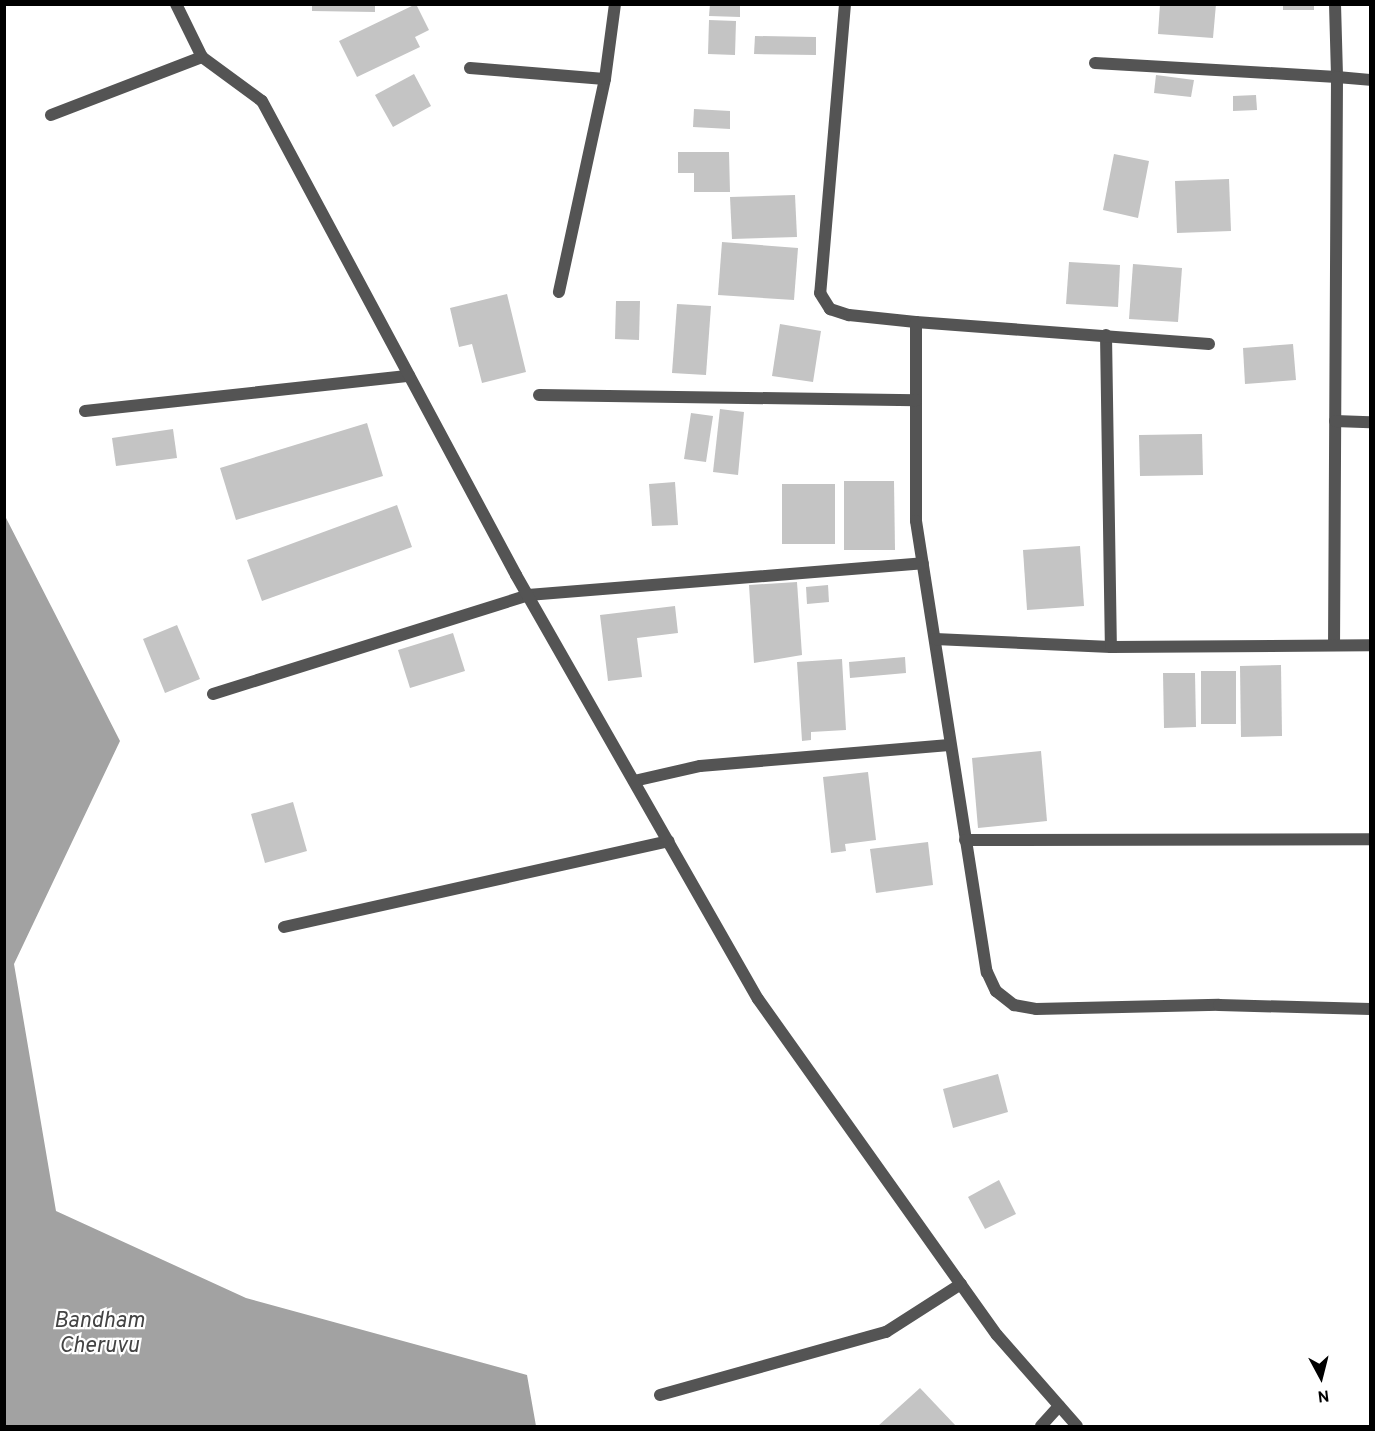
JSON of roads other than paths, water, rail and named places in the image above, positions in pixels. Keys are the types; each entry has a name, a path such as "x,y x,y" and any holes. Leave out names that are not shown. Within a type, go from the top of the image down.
{"street":[{"path":"176,4 202,57 262,101 528,595 758,999 997,1335 1077,1426"},
{"path":"559,292 605,79 615,4"},
{"path":"845,4 820,293 830,309 849,315 916,322 1209,344"},
{"path":"1334,645 1337,77 1335,4"},
{"path":"51,115 202,57"},
{"path":"1095,63 1371,80"},
{"path":"470,68 605,79"},
{"path":"916,322 916,521 949,745 987,972 996,991 1014,1005 1109,1010 1219,1005 1371,1009"},
{"path":"1106,335 1111,646"},
{"path":"85,411 409,376"},
{"path":"539,395 916,400"},
{"path":"1335,421 1371,422"},
{"path":"213,694 528,595 923,563"},
{"path":"935,639 1111,646 1371,645"},
{"path":"634,781 700,766 949,745"},
{"path":"965,840 1371,839"},
{"path":"284,927 668,842"},
{"path":"660,1395 886,1332 961,1284"},
{"path":"1041,1426 1059,1407"}],"water":[{"name":"Bandham Cheruvu","path":"5,516 120,741 14,964 56,1211 246,1298 527,1375 536,1426 5,1426"}]}
